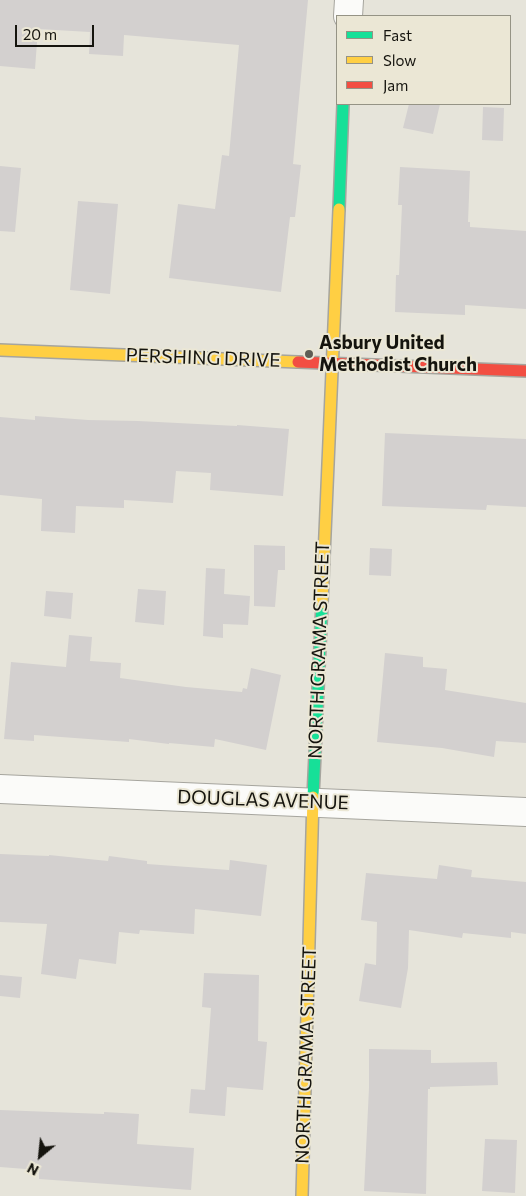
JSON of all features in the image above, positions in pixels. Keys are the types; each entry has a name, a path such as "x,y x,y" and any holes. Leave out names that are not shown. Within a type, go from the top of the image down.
{"street":[{"path":"348,15 349,0"},
{"name":"NORTH GRAMA STREET","path":"302,1196 313,803 343,105"},
{"name":"PERSHING DRIVE","path":"0,350 526,371"},
{"name":"DOUGLAS AVENUE","path":"0,789 526,812"}],"building":[{"path":"0,0 308,0 293,164 301,165 295,217 290,217 281,292 169,278 178,204 215,209 222,155 229,156 239,45 124,35 123,56 89,54 90,32 38,29 35,69 0,66"},
{"path":"409,105 440,105 433,134 403,128"},
{"path":"483,107 504,108 503,141 482,140"},
{"path":"0,166 21,168 15,232 0,231"},
{"path":"400,167 470,171 468,222 470,222 470,227 526,231 526,309 465,305 465,315 395,312 396,275 399,275 402,205 398,205"},
{"path":"78,201 118,204 110,294 70,290"},
{"path":"35,416 289,429 283,496 210,490 211,473 176,471 173,503 124,500 124,508 76,506 75,533 41,531 42,499 0,495 0,417 35,420"},
{"path":"385,433 526,439 526,507 487,505 486,510 382,506"},
{"path":"254,545 285,546 285,570 278,570 275,607 254,606"},
{"path":"370,548 392,549 391,576 369,575"},
{"path":"206,568 225,569 224,594 250,596 248,625 223,624 223,638 203,636"},
{"path":"138,589 166,591 164,625 135,622"},
{"path":"46,591 73,593 71,619 44,616"},
{"path":"69,635 92,637 90,661 121,663 120,678 242,692 243,688 247,689 251,668 281,675 266,750 215,739 214,747 129,739 129,742 34,735 34,741 4,739 11,662 66,667"},
{"path":"385,653 423,657 423,667 447,669 445,690 526,703 526,743 496,741 494,757 442,748 377,742"},
{"path":"0,854 49,855 108,861 109,856 147,861 147,864 229,870 230,860 267,865 261,916 195,909 194,934 140,930 139,934 119,932 116,964 79,959 76,979 41,974 47,924 0,922"},
{"path":"439,865 472,870 471,877 526,882 526,934 511,932 511,938 463,933 462,938 409,930 408,968 401,1008 359,1001 365,963 376,965 377,922 361,920 366,873 437,879"},
{"path":"204,973 259,975 258,1041 267,1042 263,1090 227,1087 225,1116 189,1113 191,1089 205,1090 211,1008 202,1007"},
{"path":"0,975 22,977 20,998 0,996"},
{"path":"369,1049 431,1050 431,1063 497,1062 498,1085 430,1087 428,1089 426,1194 364,1191"},
{"path":"0,1110 139,1114 137,1144 194,1148 191,1190 39,1179 39,1170 0,1167"},
{"path":"485,1139 517,1140 515,1193 482,1191"}],"traffic: fast":[{"path":"339,209 343,105"},
{"path":"313,797 322,603"}],"traffic: slow":[{"path":"322,603 339,209"},
{"path":"0,350 298,362"},
{"path":"302,1196 313,797"}],"traffic: jam":[{"path":"298,362 526,371"}],"place":[{"name":"Asbury United Methodist Church","path":"309,354"}]}
